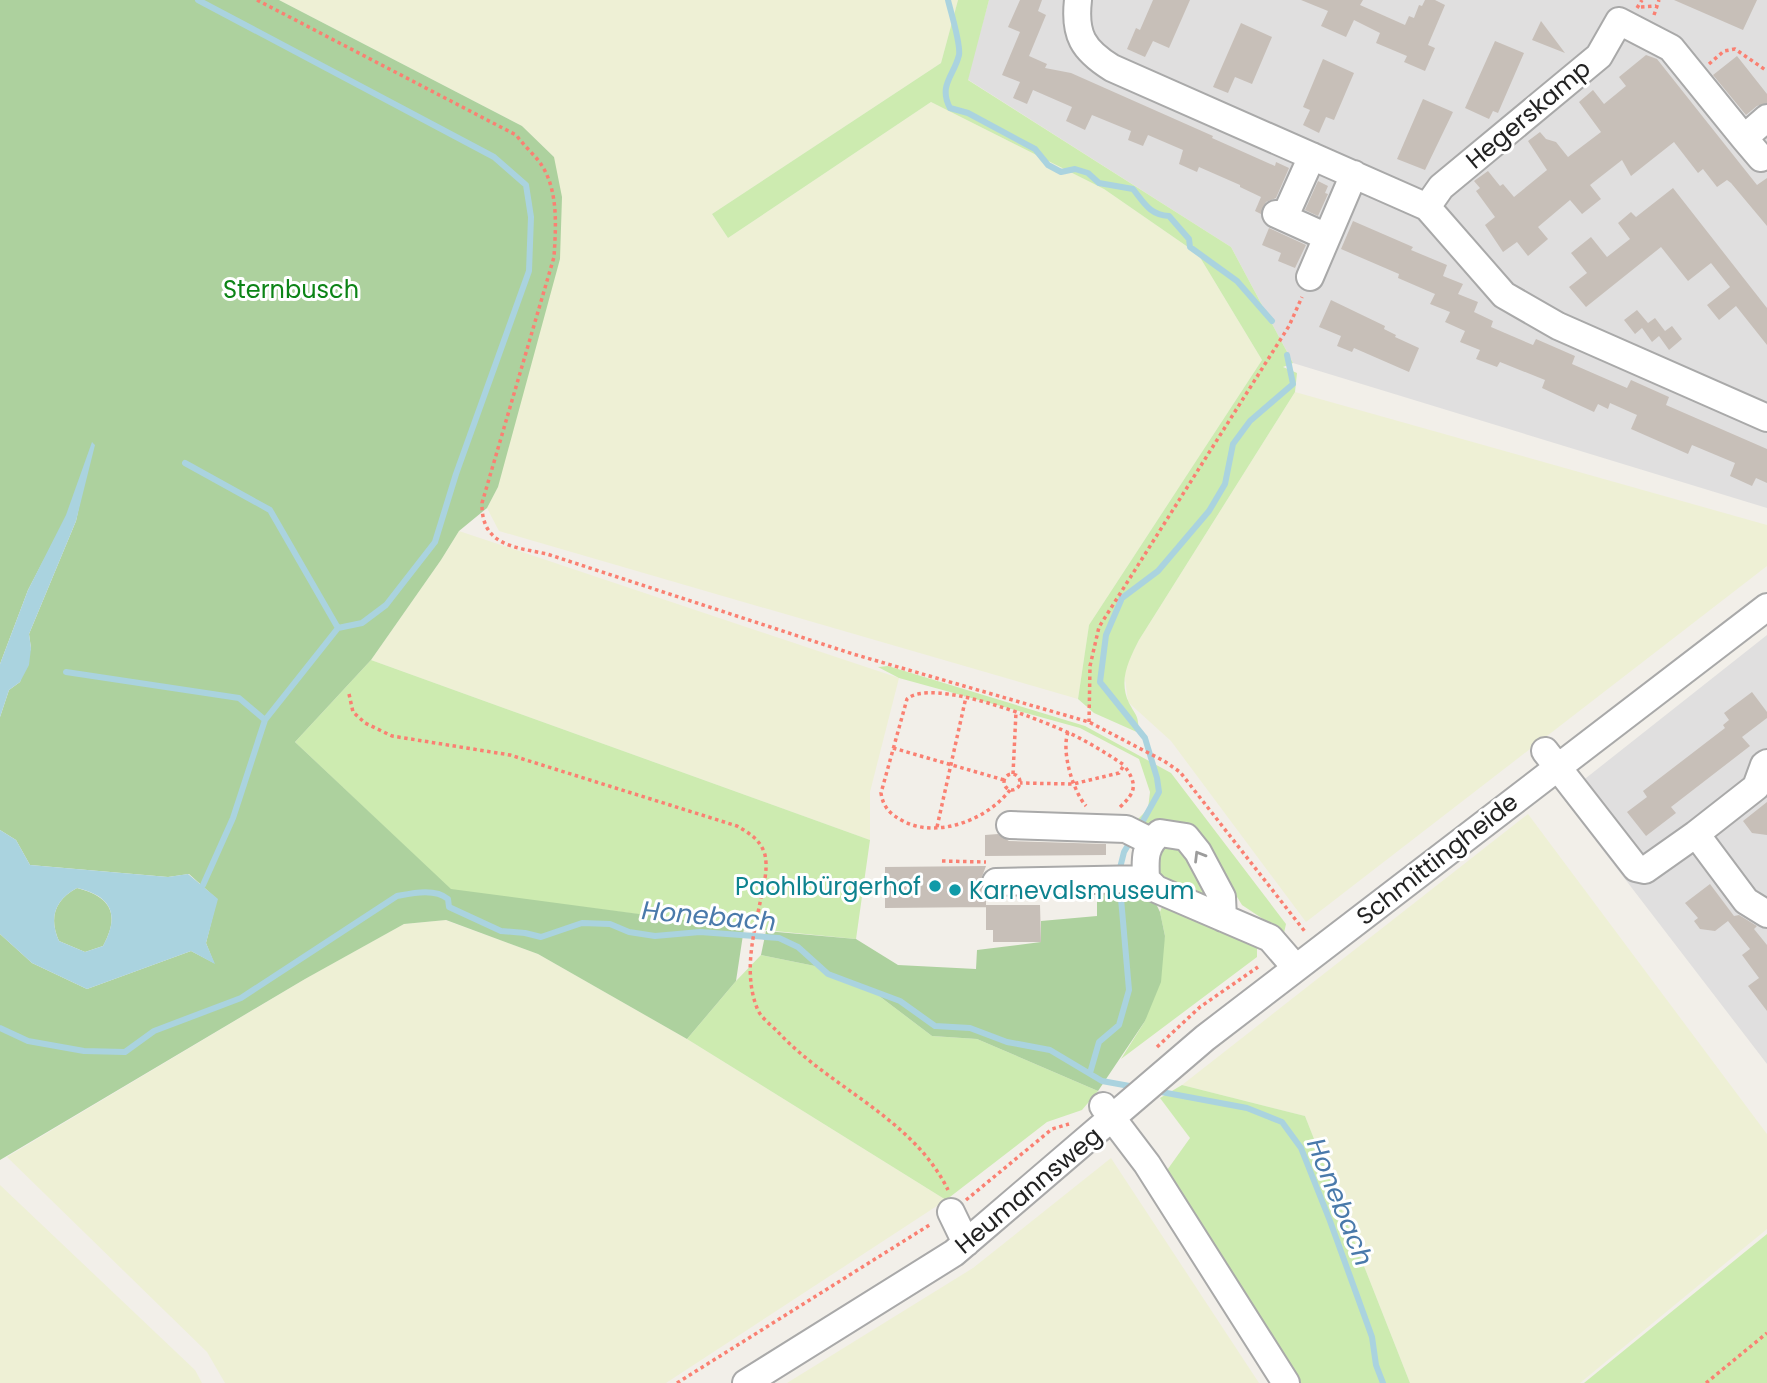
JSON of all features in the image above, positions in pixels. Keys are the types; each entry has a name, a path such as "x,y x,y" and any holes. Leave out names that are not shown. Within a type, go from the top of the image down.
{"street":[{"path":"1078,0 1076,18 1081,39 1094,57 1112,68 1427,207 1504,295 1558,326 1767,418"},
{"path":"1621,10 1671,48 1753,148 1767,118"},
{"name":"Hegerskamp","path":"1427,207 1441,187 1599,56 1621,10"},
{"path":"1312,156 1281,214 1327,237"},
{"path":"1310,277 1354,174"},
{"name":"Schmittingheide","path":"1115,1109 1296,968 1551,759 1767,607"},
{"path":"1551,759 1636,868 1645,870 1756,788 1767,763"},
{"path":"1010,825 1135,829 1186,838 1198,852 1222,897 1223,918"},
{"path":"1135,829 1145,860 1140,879"},
{"path":"1696,834 1746,901 1767,914"},
{"path":"996,882 1140,879 1156,889 1270,938 1296,968"},
{"name":"Heumannsweg","path":"746,1383 954,1253 1115,1109 1286,1383"},
{"path":"951,1212 966,1243"}],"path":[{"path":"257,0 516,135 540,162 552,190 556,223 554,257 482,503 482,515 494,538 506,545 548,554 853,654 1089,722 1180,772 1306,933"},
{"path":"1621,10 1657,6 1659,0"},
{"path":"1694,76 1728,49 1741,51 1767,71"},
{"path":"1089,722 1090,666 1099,627 1289,326 1310,277"},
{"path":"1020,783 1015,790 1010,790 1004,799 978,817 955,825 922,828 891,815 882,802 883,783 907,699 922,692 966,698 1016,712 1068,732 1124,765 1132,777 1134,788 1130,798 1135,829"},
{"path":"349,694 354,712 365,723 392,736 510,755 737,825 757,839 765,855 766,877 753,936 750,968 758,1011 793,1048 905,1133 941,1175 953,1198 951,1212"},
{"path":"937,827 966,698"},
{"path":"1013,774 1016,712"},
{"path":"1068,732 1065,746 1073,785 1087,807"},
{"path":"893,748 1004,780"},
{"path":"1020,783 1073,785 1119,773 1124,765"},
{"path":"1004,780 1009,774 1013,774"},
{"path":"1013,774 1020,783"},
{"path":"1004,780 1010,790"},
{"path":"942,861 996,862 996,882"},
{"path":"677,1383 951,1212 1052,1129 1115,1109"},
{"path":"1706,1383 1767,1333"}],"shaded area":[{"path":"989,0 1767,0 1767,508 1293,363 1231,247 967,79"},
{"path":"1767,635 1767,1064 1562,797"}],"green space":[{"name":"Sternbusch","path":"0,0 279,0 522,126 554,157 562,197 560,259 498,487 487,508 459,531 371,660 295,742 451,889 744,928 736,981 687,1039 538,954 446,920 404,924 305,979 0,1160 0,934 32,963 87,989 191,951 214,963 206,943 217,899 189,874 168,877 30,865 16,840 0,830 0,717 9,690 20,682 31,648 29,634 76,521 84,483 28,590 0,664"},
{"path":"279,0 958,0 941,63 712,214 728,238 931,102 1104,189 1198,254 1262,360 1089,625 1078,699 499,531 487,508 498,487 554,157 522,126"},
{"path":"958,0 989,0 968,80 1231,247 1293,363 1283,367 1297,373 1295,392 1132,655 1126,670 1125,686 1129,703 1138,719 1139,733 1094,713 1078,699 1089,625 1262,360 1198,254 1104,189 931,102 728,238 712,214 941,63"},
{"path":"1295,392 1767,525 1767,566 1306,922 1171,741 1128,702 1124,670 1139,640"},
{"path":"459,531 899,678 870,792 870,840 371,660"},
{"path":"371,660 870,840 856,939 744,928 451,890 295,742"},
{"path":"888,666 1085,726 1171,773 1286,924 1284,933 1242,905 1201,838 1148,832 1136,821 1148,809 1150,792 1139,759 1080,728 899,678 878,667"},
{"path":"1528,814 1767,1134 1767,1229 1580,1383 1410,1383 1305,1116 1182,1085"},
{"path":"1161,841 1181,842 1211,902 1162,881 1155,867"},
{"path":"1147,885 1160,912 1165,936 1161,982 1145,1021 1098,1091 977,1039 932,1036 870,989 815,966 761,955 766,931 856,939 898,965 976,969 977,950 1041,942 1041,921 1097,916 1097,886"},
{"path":"77,888 105,902 111,916 111,925 103,946 85,952 59,941 54,925 59,904"},
{"path":"1163,904 1257,946 1257,957 1121,1059 1145,1021 1165,936 1160,912"},
{"path":"445,920 538,954 687,1039 946,1200 666,1383 225,1383 207,1352 7,1157 305,979 404,924"},
{"path":"761,955 815,966 870,989 932,1036 977,1039 1098,1091 1082,1110 1047,1122 946,1200 687,1039"},
{"path":"1182,1085 1305,1116 1410,1383 1299,1383 1165,1173 1190,1138 1160,1098"},
{"path":"1111,1158 1259,1383 787,1383 973,1268"},
{"path":"0,1185 195,1370 202,1383 0,1383"},
{"path":"1767,1234 1767,1383 1584,1383"}],"water":[{"path":"92,442 95,445 76,521 29,634 29,665 20,682 9,690 0,717 0,664 28,590 66,515"},
{"path":"0,830 16,840 30,865 168,877 188,874 218,899 206,943 215,964 191,951 87,989 32,963 0,934","holes":["77,888 98,896 110,908 111,925 103,946 85,952 59,941 54,918 59,904 69,893"]}],"building":[{"path":"1020,0 1042,0 1038,11 1046,15 1029,56 1047,64 1045,68 1071,73 1275,166 1276,162 1289,168 1276,198 1266,202 1261,214 1255,211 1261,197 1199,167 1197,172 1179,164 1183,150 1148,135 1143,146 1128,140 1131,131 1092,115 1085,130 1066,121 1072,107 1033,90 1027,104 1013,98 1020,82 1002,75 1020,32 1008,27"},
{"path":"1153,0 1190,0 1169,48 1153,41 1145,57 1127,49 1136,28 1140,30"},
{"path":"1301,0 1363,0 1360,5 1405,25 1409,16 1414,18 1419,5 1422,6 1425,0 1435,0 1445,5 1428,45 1435,48 1425,71 1404,62 1407,56 1376,43 1380,33 1354,20 1346,37 1321,26 1328,11"},
{"path":"1674,0 1757,0 1743,30"},
{"path":"1541,21 1565,53 1532,40"},
{"path":"1241,23 1272,37 1252,84 1235,77 1228,93 1213,87"},
{"path":"1495,41 1524,53 1498,113 1493,111 1489,119 1465,108"},
{"path":"1646,55 1657,59 1757,185 1767,178 1767,226 1731,183 1727,180 1717,187 1703,169 1698,173 1674,142 1631,176 1622,160 1590,185 1601,199 1582,214 1570,200 1538,227 1548,239 1528,256 1517,242 1503,252 1485,225 1495,217 1476,191 1480,188 1474,181 1488,171 1500,186 1503,184 1514,197 1547,170 1528,141 1540,132 1546,139 1556,142 1568,157 1601,132 1579,102 1593,90 1604,104 1626,86 1619,77"},
{"path":"1737,56 1767,94 1767,103 1757,106 1746,115 1713,75"},
{"path":"1323,59 1354,73 1334,120 1326,117 1319,133 1303,125 1310,110 1303,107"},
{"path":"1423,99 1453,112 1425,170 1397,159"},
{"path":"1318,181 1328,186 1325,193 1328,194 1318,216 1305,210"},
{"path":"1673,188 1767,308 1767,345 1736,306 1719,320 1707,305 1730,287 1711,263 1688,281 1661,247 1586,307 1569,287 1587,273 1571,253 1591,237 1607,257 1630,239 1618,223 1631,212 1636,217"},
{"path":"1353,221 1447,265 1443,276 1463,284 1458,294 1478,302 1474,312 1493,321 1491,327 1533,345 1536,339 1575,356 1572,364 1627,388 1631,380 1669,397 1666,405 1767,449 1767,483 1756,478 1752,486 1730,476 1735,463 1692,445 1688,454 1631,429 1637,415 1610,403 1608,409 1598,404 1594,412 1542,388 1545,380 1500,362 1497,367 1476,359 1480,350 1460,342 1465,331 1445,322 1450,312 1430,304 1435,294 1398,278 1399,274 1341,249"},
{"path":"1269,228 1306,245 1295,268 1278,261 1281,253 1262,245"},
{"path":"1331,300 1385,326 1384,329 1396,335 1395,337 1419,348 1409,372 1354,348 1352,352 1337,346 1341,336 1319,327"},
{"path":"1637,310 1648,323 1655,318 1665,331 1672,326 1682,339 1669,350 1659,336 1652,342 1642,328 1635,334 1624,320"},
{"path":"1752,692 1767,712 1767,718 1742,737 1750,746 1671,807 1676,813 1646,836 1627,812 1647,797 1643,791 1725,728 1723,725 1729,720 1724,713"},
{"path":"1767,802 1767,835 1752,833 1743,821"},
{"path":"998,834 1009,841 1106,844 1106,855 985,856 985,835"},
{"name":"Paohlbürgerhof","path":"986,866 980,882 986,893 986,907 885,908 885,867"},
{"path":"1710,884 1734,916 1739,915 1757,926 1754,929 1767,945 1767,1011 1748,986 1759,978 1742,955 1750,949 1728,921 1715,931 1700,929 1694,921 1698,918 1685,903"},
{"path":"986,905 1040,905 1041,942 993,942 993,930 986,930"}],"waterway":[{"path":"198,0 494,157 526,185 531,217 529,271 456,474 435,542 386,605 362,623 338,628 265,720 233,818 203,885"},
{"path":"948,0 959,50 946,87 950,108 968,113 1035,149 1048,165 1061,172 1075,169 1088,173 1099,183 1133,189 1152,211 1169,216 1189,239 1190,247 1237,281 1272,321"},
{"path":"1139,828 1159,792 1157,778 1145,738 1100,682 1106,635 1122,598 1158,571 1209,511 1225,484 1233,444 1250,421 1293,384 1287,355"},
{"path":"185,463 270,510 338,628"},
{"path":"66,672 239,698 265,720"},
{"path":"1119,872 1124,852 1131,840"},
{"path":"1090,1073 1099,1042 1119,1025 1129,990 1120,887"},
{"name":"Honebach","path":"0,1028 28,1041 84,1051 125,1052 154,1031 241,998 397,896 430,892 448,899 449,907 501,931 541,937 582,923 610,924 629,932 655,936 700,932 779,938 798,947 828,974 900,1001 935,1026 970,1028 1007,1042 1050,1050 1102,1081 1135,1087"},
{"name":"Honebach","path":"1156,1091 1247,1108 1282,1122 1301,1148 1330,1221 1372,1337 1376,1365 1383,1383"}],"place":[{"name":"Paohlbürgerhof","path":"935,886"},
{"name":"Karnevalsmuseum","path":"955,890"}]}
